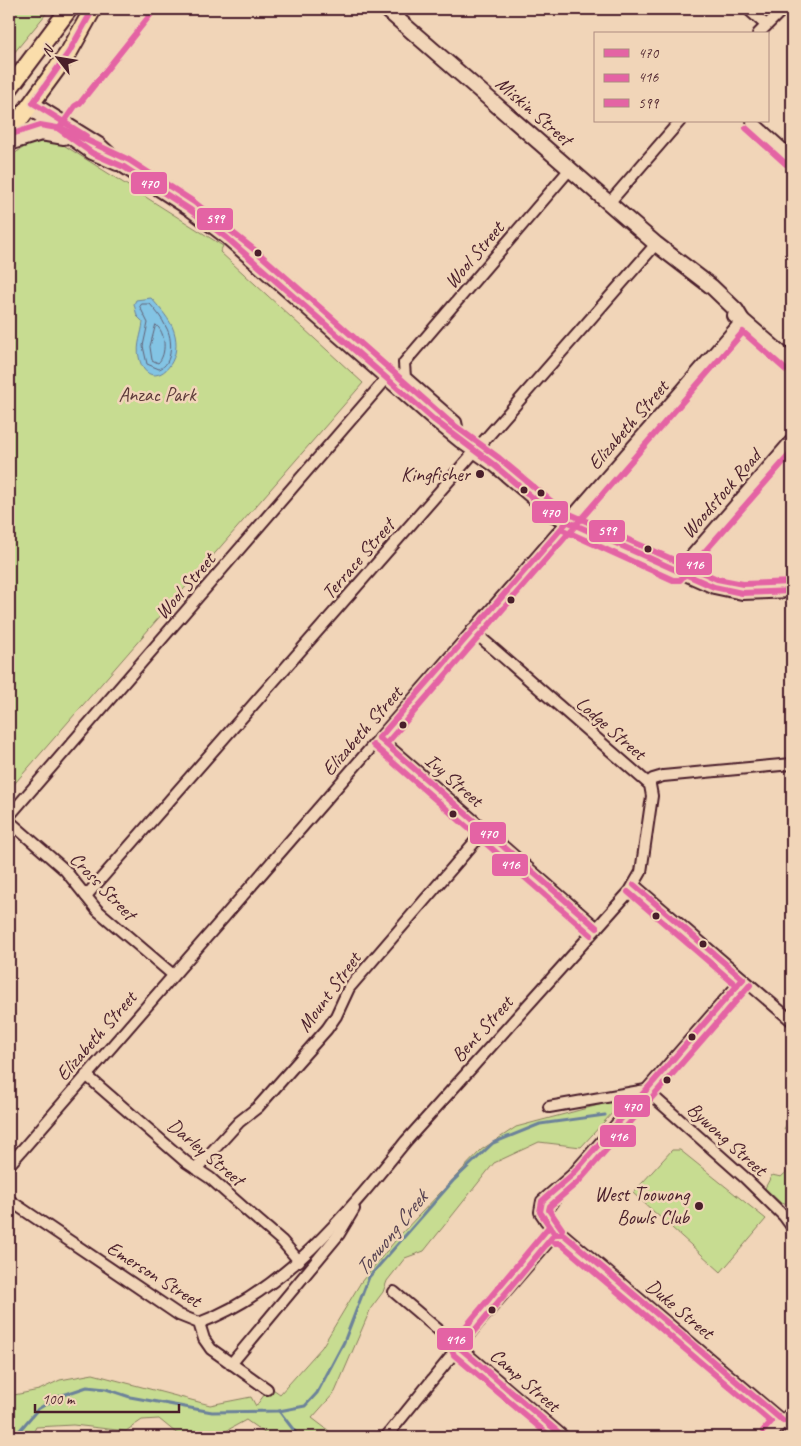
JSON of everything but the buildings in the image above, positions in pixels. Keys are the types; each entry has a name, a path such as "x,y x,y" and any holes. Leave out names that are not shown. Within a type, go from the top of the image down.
{"highway":[{"path":"9,89 69,9"},
{"path":"34,101 82,9"},
{"path":"9,134 69,52 93,9"}],"main road":[{"name":"Miskin Street","path":"386,9 656,244 712,287 736,310 742,320 792,363"}],"street":[{"path":"748,9 766,24"},
{"path":"760,32 783,9"},
{"path":"34,101 32,113 99,144 124,167"},
{"path":"609,203 679,122"},
{"path":"753,122 792,157"},
{"path":"61,126 76,143"},
{"path":"9,144 41,134 57,135 124,167 189,209 227,238 460,441 494,465 546,510 566,522 677,572 734,593 792,591"},
{"name":"Wool Street","path":"460,441 456,422 405,378 404,364 570,169"},
{"name":"Terrace Street","path":"86,896 656,244"},
{"name":"Elizabeth Street","path":"9,1165 172,974 742,320"},
{"name":"Wool Street","path":"9,816 387,378"},
{"name":"Woodstock Road","path":"677,572 792,439"},
{"name":"Lodge Street","path":"472,630 648,783 652,790 652,801 642,867 634,885"},
{"name":"Ivy Street","path":"379,738 597,928"},
{"path":"648,783 653,778 663,776 792,764"},
{"name":"Cross Street","path":"9,821 65,870 98,910 172,974"},
{"name":"Mount Street","path":"196,1169 238,1124 258,1107 331,1024 349,988 485,830"},
{"path":"634,885 792,1021"},
{"name":"Bent Street","path":"199,1323 223,1313 300,1261 359,1200 406,1140 634,885"},
{"path":"549,1107 646,1090 742,979"},
{"name":"Darley Street","path":"86,1075 282,1240 300,1261"},
{"name":"Duke Street","path":"646,1090 572,1175 547,1211 545,1220 555,1234 563,1234 792,1429"},
{"name":"Bywong Street","path":"646,1090 788,1217 792,1227"},
{"name":"Emerson Street","path":"9,1200 179,1315 199,1323 208,1346 230,1364 267,1389"},
{"name":"Bent Street","path":"230,1364 339,1234 359,1200"},
{"path":"386,1437 555,1234"},
{"name":"Camp Street","path":"394,1292 564,1437"},
{"path":"770,1437 792,1411"}],"green space":[{"path":"9,9 50,9 9,59"},
{"name":"Anzac Park","path":"39,142 62,144 223,246 220,252 363,383 9,790 9,157 26,146"},
{"path":"610,1102 616,1105 615,1110 581,1147 539,1142 494,1163 424,1251 405,1258 387,1281 383,1292 371,1308 335,1392 312,1418 337,1437 270,1437 246,1420 215,1437 181,1437 159,1419 142,1420 126,1431 73,1425 36,1427 31,1437 9,1437 9,1396 39,1390 60,1380 93,1374 210,1405 251,1397 256,1406 270,1387 280,1394 322,1347 361,1282 400,1235 481,1150 516,1127"},
{"path":"792,1117 792,1138 784,1129"},
{"name":"West Toowong Bowls Club","path":"672,1150 680,1150 766,1219 721,1272 633,1193"},
{"path":"792,1167 792,1201 782,1204 765,1188 772,1175 781,1177"}],"water":[{"path":"151,298 170,322 176,340 175,353 171,363 165,371 157,375 150,374 143,368 139,357 143,322 137,316 134,304 136,300"}],"waterway":[{"name":"Toowong Creek","path":"14,1437 38,1409 60,1396 87,1387 106,1389 130,1397 212,1412 279,1411 305,1406 317,1393 344,1342 369,1277 453,1181 493,1143 540,1124 605,1115"},
{"name":"Toowong Creek","path":"788,1184 792,1180"},
{"name":"Toowong Creek","path":"279,1411 299,1437"}],"transit line":[{"name":"470","path":"86,136 33,103 69,52 93,9"},
{"name":"470","path":"155,9 80,103 75,106 59,129 92,153 124,167 189,209 227,238 433,419 494,465 553,515 714,587 742,593 792,591"},
{"name":"599","path":"9,135 40,125 63,129 129,160 194,202 256,251 451,423 499,458 563,511 717,579 743,584 792,582"},
{"name":"416","path":"746,128 786,164"},
{"name":"416","path":"386,744 743,332 786,370"},
{"name":"416","path":"563,530 673,580 680,580 792,452"},
{"name":"470","path":"379,738 567,522"},
{"name":"470","path":"379,738 597,928"},
{"name":"416","path":"373,745 591,935"},
{"name":"470","path":"634,885 743,979"},
{"name":"416","path":"628,892 737,986"},
{"name":"470","path":"555,1234 540,1212 542,1201 572,1175 743,979"},
{"name":"416","path":"562,1229 549,1210 550,1206 579,1181 750,985"},
{"name":"416","path":"548,1228 453,1342 451,1348 454,1355 551,1437"},
{"name":"470","path":"555,1234 563,1234 783,1421"},
{"name":"470","path":"460,1348 555,1234"},
{"name":"416","path":"555,1243 560,1243 771,1422 763,1431"},
{"name":"470","path":"460,1348 564,1437"}],"place":[{"name":"Kingfisher","path":"480,474"},
{"name":"West Toowong Bowls Club","path":"699,1206"}]}
